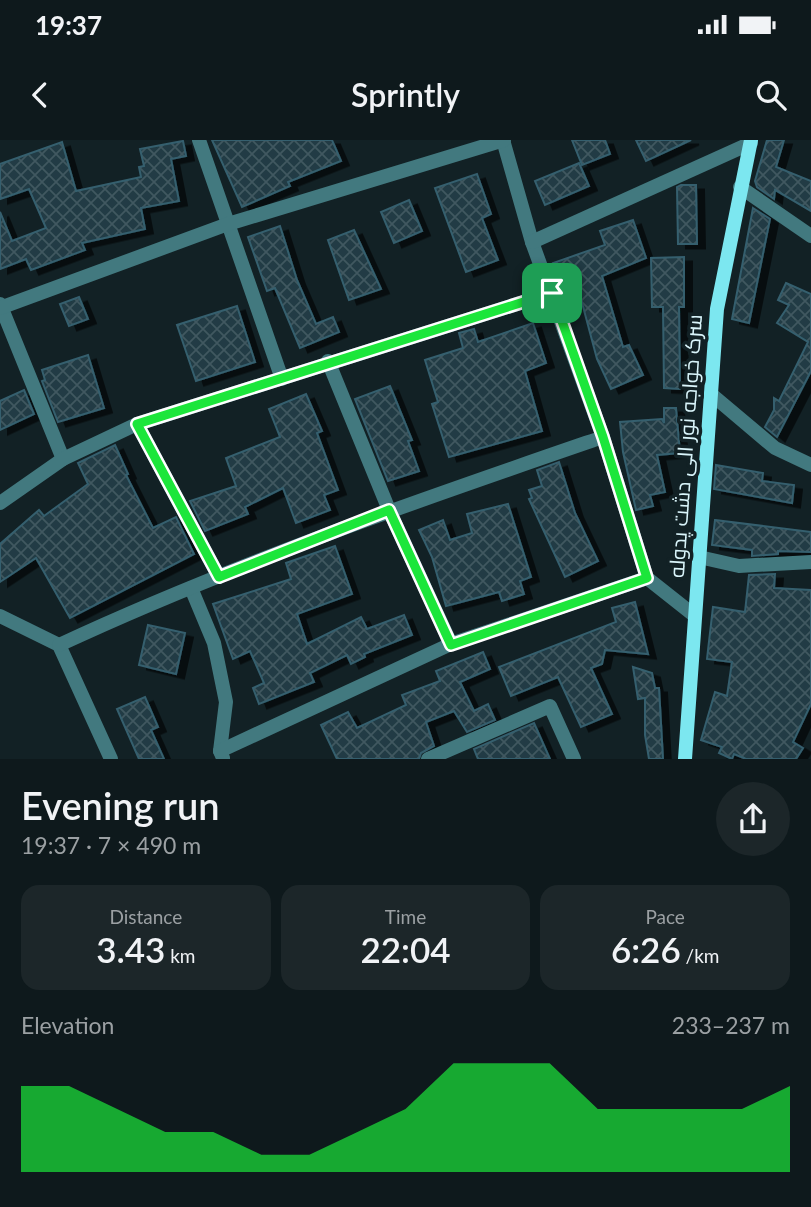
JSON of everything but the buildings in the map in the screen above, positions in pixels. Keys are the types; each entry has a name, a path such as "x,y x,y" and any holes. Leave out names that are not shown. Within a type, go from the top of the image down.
{"main road":[{"name":"سرک خواجه نور الی دشت پدوله","path":"685,759 717,309 751,141"}],"street":[{"path":"199,140 282,379"},
{"path":"63,459 1,306 228,224 503,140 532,242 603,437 647,578 695,617"},
{"path":"532,242 751,141"},
{"path":"740,187 811,236"},
{"path":"0,503 63,459 137,424 282,379 328,361 552,293"},
{"path":"328,361 389,510 451,645"},
{"path":"711,394 775,448 811,466"},
{"path":"137,424 219,577"},
{"path":"59,645 134,610 389,510 603,437"},
{"path":"699,557 738,566 811,562"},
{"path":"191,588 214,643 226,702 222,755 451,645 647,578"},
{"path":"0,617 59,645 111,759"},
{"path":"428,759 550,706 574,759"}],"route":[{"path":"552,293 603,437 647,578 451,645 389,510 219,577 137,424 211,403 328,361 552,293"}]}
